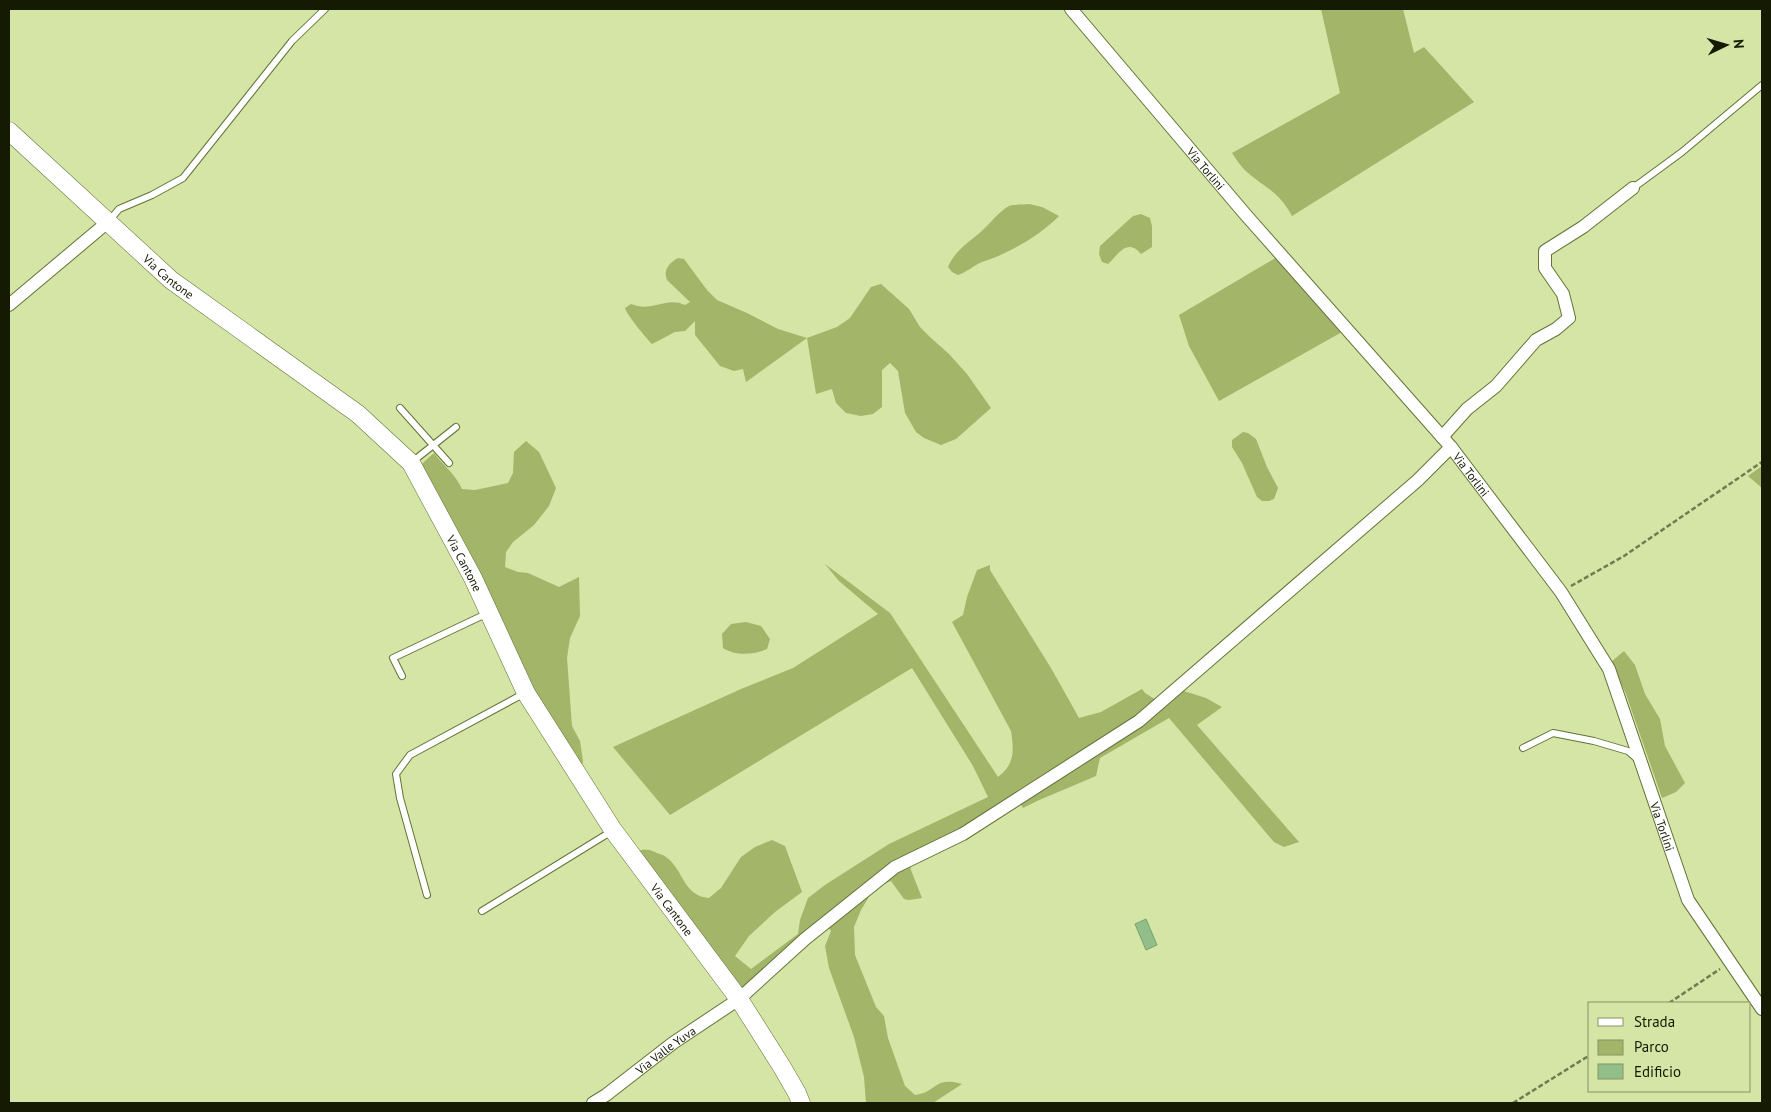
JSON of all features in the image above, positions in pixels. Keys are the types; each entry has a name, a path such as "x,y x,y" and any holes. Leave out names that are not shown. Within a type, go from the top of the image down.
{"main road":[{"name":"Via Cantone","path":"9,130 171,280 358,414 411,462 473,578 526,693 613,830 738,999 782,1067 801,1103"}],"street":[{"name":"Via Torlini","path":"1071,9 1245,214 1451,447 1561,592 1609,669 1643,763 1688,900 1762,1009"},
{"path":"1442,437 1467,409 1496,386 1536,340 1556,329 1569,318 1563,294 1545,268 1545,251 1583,226 1633,188"},
{"path":"9,306 109,222"},
{"name":"Via Valle Yuva","path":"593,1103 673,1043 738,999 805,939 895,867 963,834 1139,721 1418,480 1451,447"}],"lane":[{"path":"109,222 119,209 152,195 183,178 292,41 325,9"},
{"path":"1633,188 1682,152 1762,85"},
{"path":"400,408 449,462"},
{"path":"411,462 456,427"},
{"path":"402,676 393,658 489,612"},
{"path":"427,895 400,798 396,774 410,755 526,693"},
{"path":"1523,748 1553,733 1594,741 1628,751 1643,763"},
{"path":"482,911 613,830"}],"path":[{"path":"1561,592 1624,556 1762,462"},
{"path":"1671,1002 1730,963"},
{"path":"1513,1103 1588,1056"}],"green space":[{"path":"1321,9 1403,9 1414,53 1424,47 1474,102 1292,216 1282,201 1245,170 1232,153 1340,93"},
{"path":"1029,204 1042,207 1059,216 1037,234 1013,249 958,275 952,272 948,267 955,255 1000,213 1009,206"},
{"path":"1141,214 1150,218 1152,247 1141,254 1136,249 1127,247 1119,252 1108,264 1102,262 1099,254 1100,246 1133,216"},
{"path":"1277,257 1342,332 1219,401 1189,346 1179,315"},
{"path":"678,258 684,259 707,290 717,300 778,329 807,338 746,382 743,369 734,371 720,366 695,335 695,321 685,331 675,332 652,344 641,332 625,308 631,304 645,307 671,302 685,305 690,302 667,280 666,273 668,267"},
{"path":"881,284 909,309 920,327 967,374 991,408 956,439 941,445 924,438 916,432 905,413 898,371 890,363 882,370 882,407 873,414 861,416 846,413 836,403 832,389 816,394 807,338 837,327 850,318 871,287"},
{"path":"1243,432 1256,439 1278,488 1274,499 1262,501 1257,497 1242,463 1232,447 1232,440"},
{"path":"526,441 539,452 556,488 549,506 534,525 513,542 506,552 505,567 518,572 528,573 559,587 579,577 580,616 570,638 567,658 572,726 580,741 583,761 581,771 529,687 416,469 434,453 462,489 475,490 508,483 513,473 514,452"},
{"path":"1762,466 1762,488 1748,476"},
{"path":"825,564 890,613 998,777 1008,767 1012,757 1011,731 952,622 963,615 967,597 977,570 990,565 990,570 1051,668 1079,718 1101,712 1142,689 1156,700 1171,687 1206,698 1222,707 1197,725 1299,842 1284,847 1274,842 1169,718 1100,758 1096,776 1023,808 1015,794 963,829 909,856 911,870 922,898 904,899 891,881 881,885 870,895 854,927 855,955 876,1007 884,1016 888,1038 905,1086 915,1095 922,1094 940,1083 953,1082 962,1084 933,1103 866,1103 864,1077 854,1037 829,968 825,946 831,931 824,921 740,990 633,853 646,850 665,856 672,862 694,893 709,898 721,888 741,857 755,847 772,840 785,846 802,892 775,912 749,936 735,956 751,969 798,934 800,920 808,898 825,885 889,844 988,797 973,766 912,668 670,815 613,747 741,689 793,668 878,614 839,581"},
{"path":"746,622 761,626 770,639 767,649 744,654 728,651 723,648 722,634 731,624"},
{"path":"1624,651 1635,665 1645,694 1660,719 1665,746 1685,783 1676,792 1662,798 1626,694 1611,662"}],"building":[{"path":"1146,919 1157,945 1146,950 1135,924"}]}
